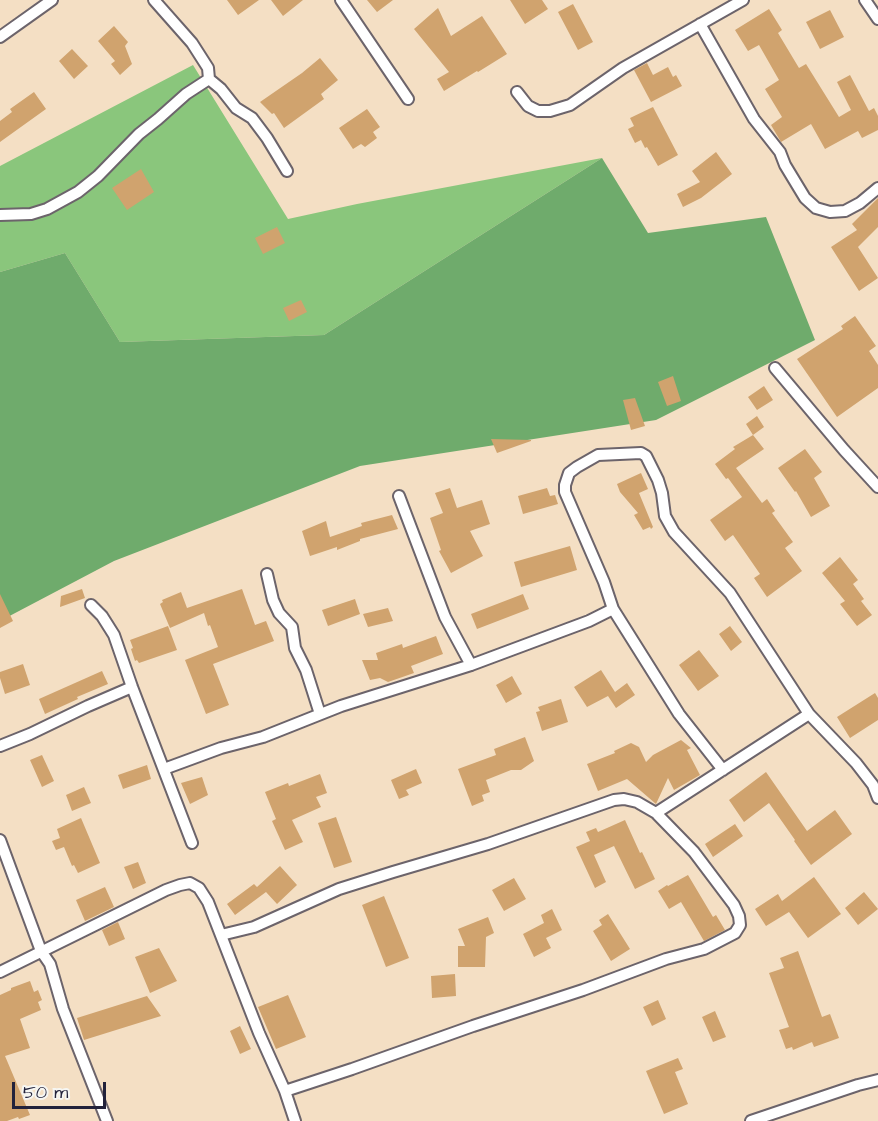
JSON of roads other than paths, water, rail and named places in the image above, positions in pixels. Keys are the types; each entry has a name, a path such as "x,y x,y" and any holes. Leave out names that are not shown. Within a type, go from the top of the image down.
{"street":[{"path":"0,37 52,0"},
{"path":"154,0 192,43 208,68 209,79 221,89 236,108 252,118 287,171"},
{"path":"341,0 408,99"},
{"path":"517,92 528,106 538,111 550,111 570,105 622,68 743,0"},
{"path":"865,0 878,19"},
{"path":"700,24 754,119 780,152 784,165 805,198 816,208 830,212 845,211 860,203 878,188"},
{"path":"0,215 31,214 47,209 78,192 98,176 139,134 186,94 209,79"},
{"path":"775,368 878,487"},
{"path":"723,770 679,714 614,609 565,492 569,473 598,455 641,453 646,456 658,480 665,516 674,532 730,593 809,714 876,784 878,798"},
{"path":"399,496 445,617 471,665"},
{"path":"267,574 273,600 279,613 292,627 296,648 306,670 320,714"},
{"path":"91,605 102,616 114,635 192,843"},
{"path":"164,769 221,748 263,737 320,714 401,686 471,665 589,621 614,609"},
{"path":"0,746 132,687"},
{"path":"656,813 809,714"},
{"path":"221,935 254,927 339,889 488,844 614,800 624,799 637,802 656,813 694,852 740,916 740,926 735,933 704,949 666,959 583,990 285,1091"},
{"path":"0,840 40,951 50,964 63,1009 107,1121"},
{"path":"0,972 166,890 190,884 200,888 208,902 295,1121"},
{"path":"751,1121 878,1080"}]}
